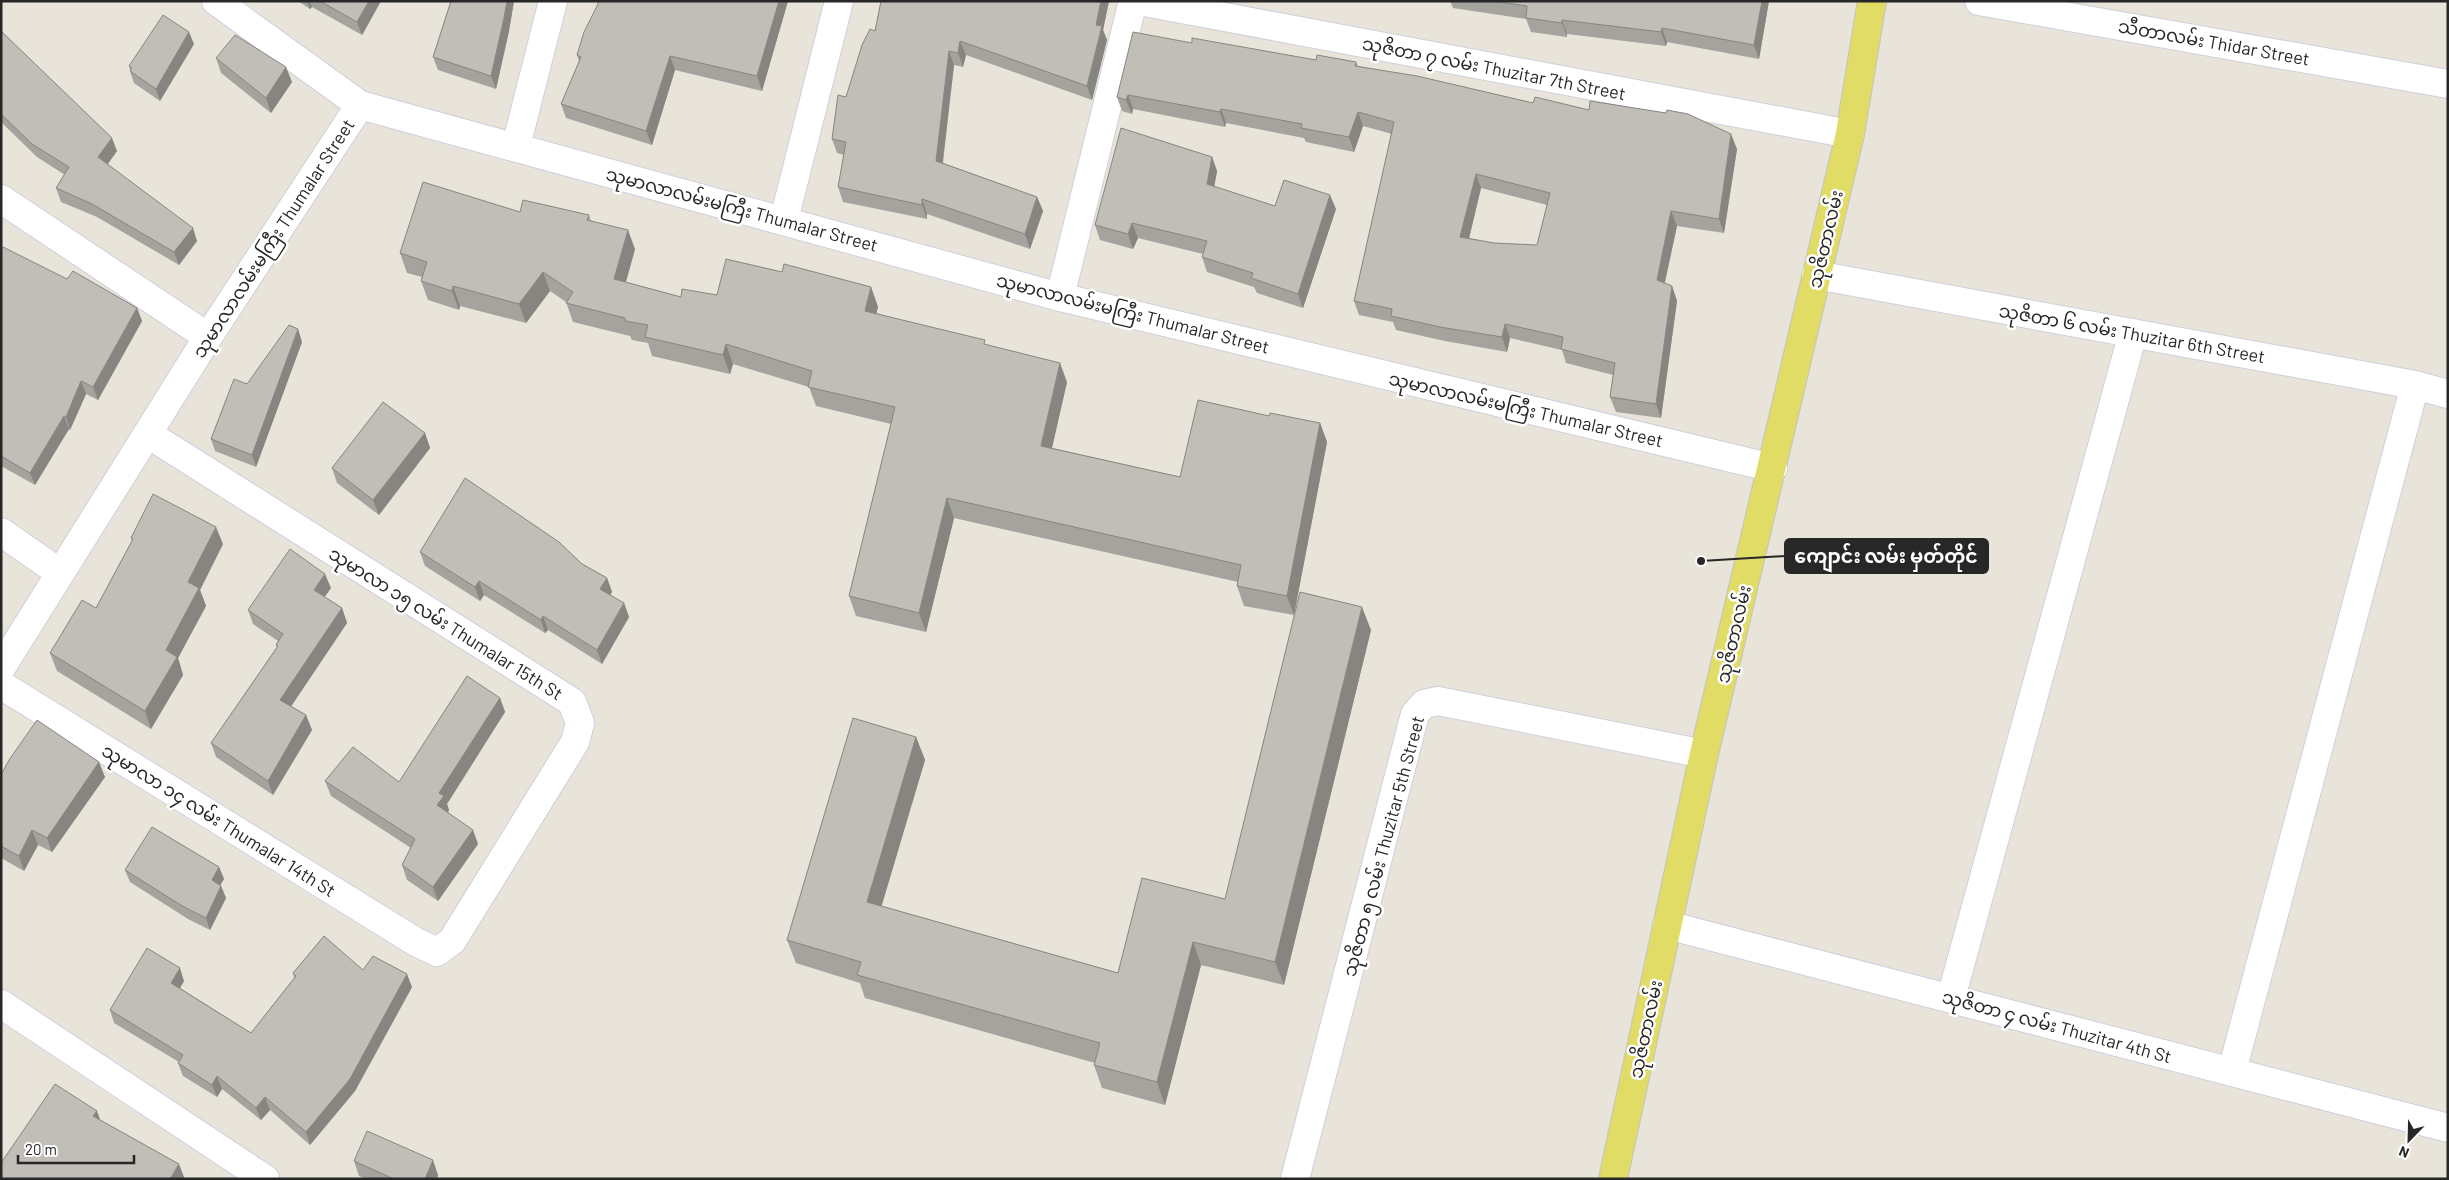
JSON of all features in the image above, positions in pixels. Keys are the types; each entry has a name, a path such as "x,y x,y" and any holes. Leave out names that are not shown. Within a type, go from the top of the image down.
{"main road":[{"name":"သုဇိတာလမ်း","path":"1613,1179 1704,754 1773,468 1850,134 1872,1"}],"street":[{"path":"216,1 360,105"},
{"path":"516,146 552,1"},
{"path":"784,220 839,1"},
{"path":"1060,297 1133,1"},
{"name":"သုဇိတာ ၇ လမ်း Thuzitar 7th Street","path":"1139,1 1850,134"},
{"name":"သီတာလမ်း Thidar Street","path":"1979,1 2448,84"},
{"name":"သုမာလာလမ်းမကြီး Thumalar Street","path":"1,668 208,337 360,105 516,146 1060,297 1773,468"},
{"path":"1,198 208,337"},
{"name":"သုဇိတာ ၆ လမ်း Thuzitar 6th Street","path":"1816,275 2415,386 2448,394"},
{"path":"1951,998 2133,333"},
{"path":"2232,1071 2415,386"},
{"name":"သုမာလာ ၁၅ လမ်း Thumalar 15th St","path":"148,434 572,702 580,723 574,742 452,941 437,952"},
{"path":"1,532 60,573"},
{"name":"သုမာလာ ၁၄ လမ်း Thumalar 14th St","path":"1,685 416,942 437,952"},
{"name":"သုဇိတာ ၅ လမ်း Thuzitar 5th Street","path":"1295,1179 1415,714 1424,704 1438,701 1704,754"},
{"name":"သုဇိတာ ၄ လမ်း Thuzitar 4th St","path":"1666,925 2448,1128"},
{"path":"1,1004 265,1179"}],"building":[{"path":"320,1 369,1 357,22"},
{"path":"451,1 507,1 491,76 433,57"},
{"path":"598,1 779,1 757,76 670,56 646,131 561,104 581,57 577,55 584,32"},
{"path":"881,1 1101,1 1096,25 1102,26 1087,86 960,41 958,53 949,51 936,161 1037,197 1025,234 922,199 922,205 838,187 846,142 832,139 838,95 846,97 862,45 870,29 875,31"},
{"path":"1493,1 1762,1 1754,45 1662,28 1661,32 1562,20 1562,23 1526,18 1527,6"},
{"path":"163,15 189,32 156,89 130,71 132,68 129,66"},
{"path":"1,31 112,138 98,157 193,228 174,252 92,204 56,188 69,167 32,144 1,114"},
{"path":"1133,32 1192,43 1192,38 1316,60 1317,55 1356,62 1355,66 1417,76 1533,103 1535,97 1589,110 1590,101 1666,113 1667,110 1688,114 1731,134 1719,219 1671,211 1657,280 1672,286 1656,404 1610,397 1615,363 1561,349 1563,337 1505,324 1502,337 1440,327 1391,316 1392,309 1354,301 1394,122 1358,112 1349,137 1301,128 1302,124 1221,109 1220,112 1128,95 1126,100 1117,97","holes":["1476,174 1550,193 1537,245 1494,243 1460,237"]},
{"path":"235,35 286,67 266,98 216,58"},
{"path":"1121,128 1212,157 1207,184 1275,206 1284,180 1330,195 1298,294 1251,278 1253,273 1202,257 1207,241 1132,223 1128,234 1095,225"},
{"path":"423,182 520,212 523,200 589,215 587,220 628,230 614,279 681,297 682,289 717,295 726,259 782,272 784,264 871,287 865,311 985,340 984,344 1060,363 1041,446 1180,477 1198,400 1269,416 1270,413 1320,423 1287,596 1237,586 1241,565 947,498 919,613 849,596 895,407 808,387 812,371 726,344 723,355 645,337 648,325 625,321 625,318 566,303 573,292 543,272 519,304 453,286 452,291 421,281 427,262 400,253"},
{"path":"3,247 67,279 73,271 137,308 93,387 81,381 66,417 64,416 30,473 1,456 1,250"},
{"path":"289,325 298,329 252,455 211,439 234,379 247,384"},
{"path":"383,402 425,433 373,500 332,468"},
{"path":"465,478 559,542 582,564 607,578 600,589 624,603 597,650 543,616 541,620 479,581 475,587 420,552"},
{"path":"153,494 216,527 188,582 199,588 166,650 177,657 145,711 50,653 82,600 96,608 133,539 131,538"},
{"path":"290,549 325,574 314,590 342,608 280,700 306,715 268,781 211,743 278,646 276,645 283,634 248,610"},
{"path":"1300,592 1362,607 1275,962 1193,942 1157,1082 1094,1065 1100,1043 857,975 861,962 787,940 853,718 916,737 867,902 1118,973 1142,878 1225,899"},
{"path":"467,676 500,698 439,793 444,796 437,805 473,830 433,887 402,865 415,839 325,781 353,747 399,782"},
{"path":"37,720 99,762 47,838 32,830 19,856 1,846 1,775 9,760"},
{"path":"152,827 219,867 212,880 221,886 206,918 184,907 125,870"},
{"path":"324,936 363,970 373,956 407,974 350,1079 306,1132 265,1097 256,1108 217,1076 212,1085 178,1063 183,1055 110,1010 147,948 180,968 171,983 251,1033 296,976 293,973"},
{"path":"55,1084 97,1111 93,1116 179,1164 170,1179 1,1179 1,1163"},
{"path":"367,1131 433,1160 425,1179 394,1179 354,1161"}],"place":[{"name":"ကျောင်း လမ်း မှတ်တိုင်","path":"1701,561"}]}
